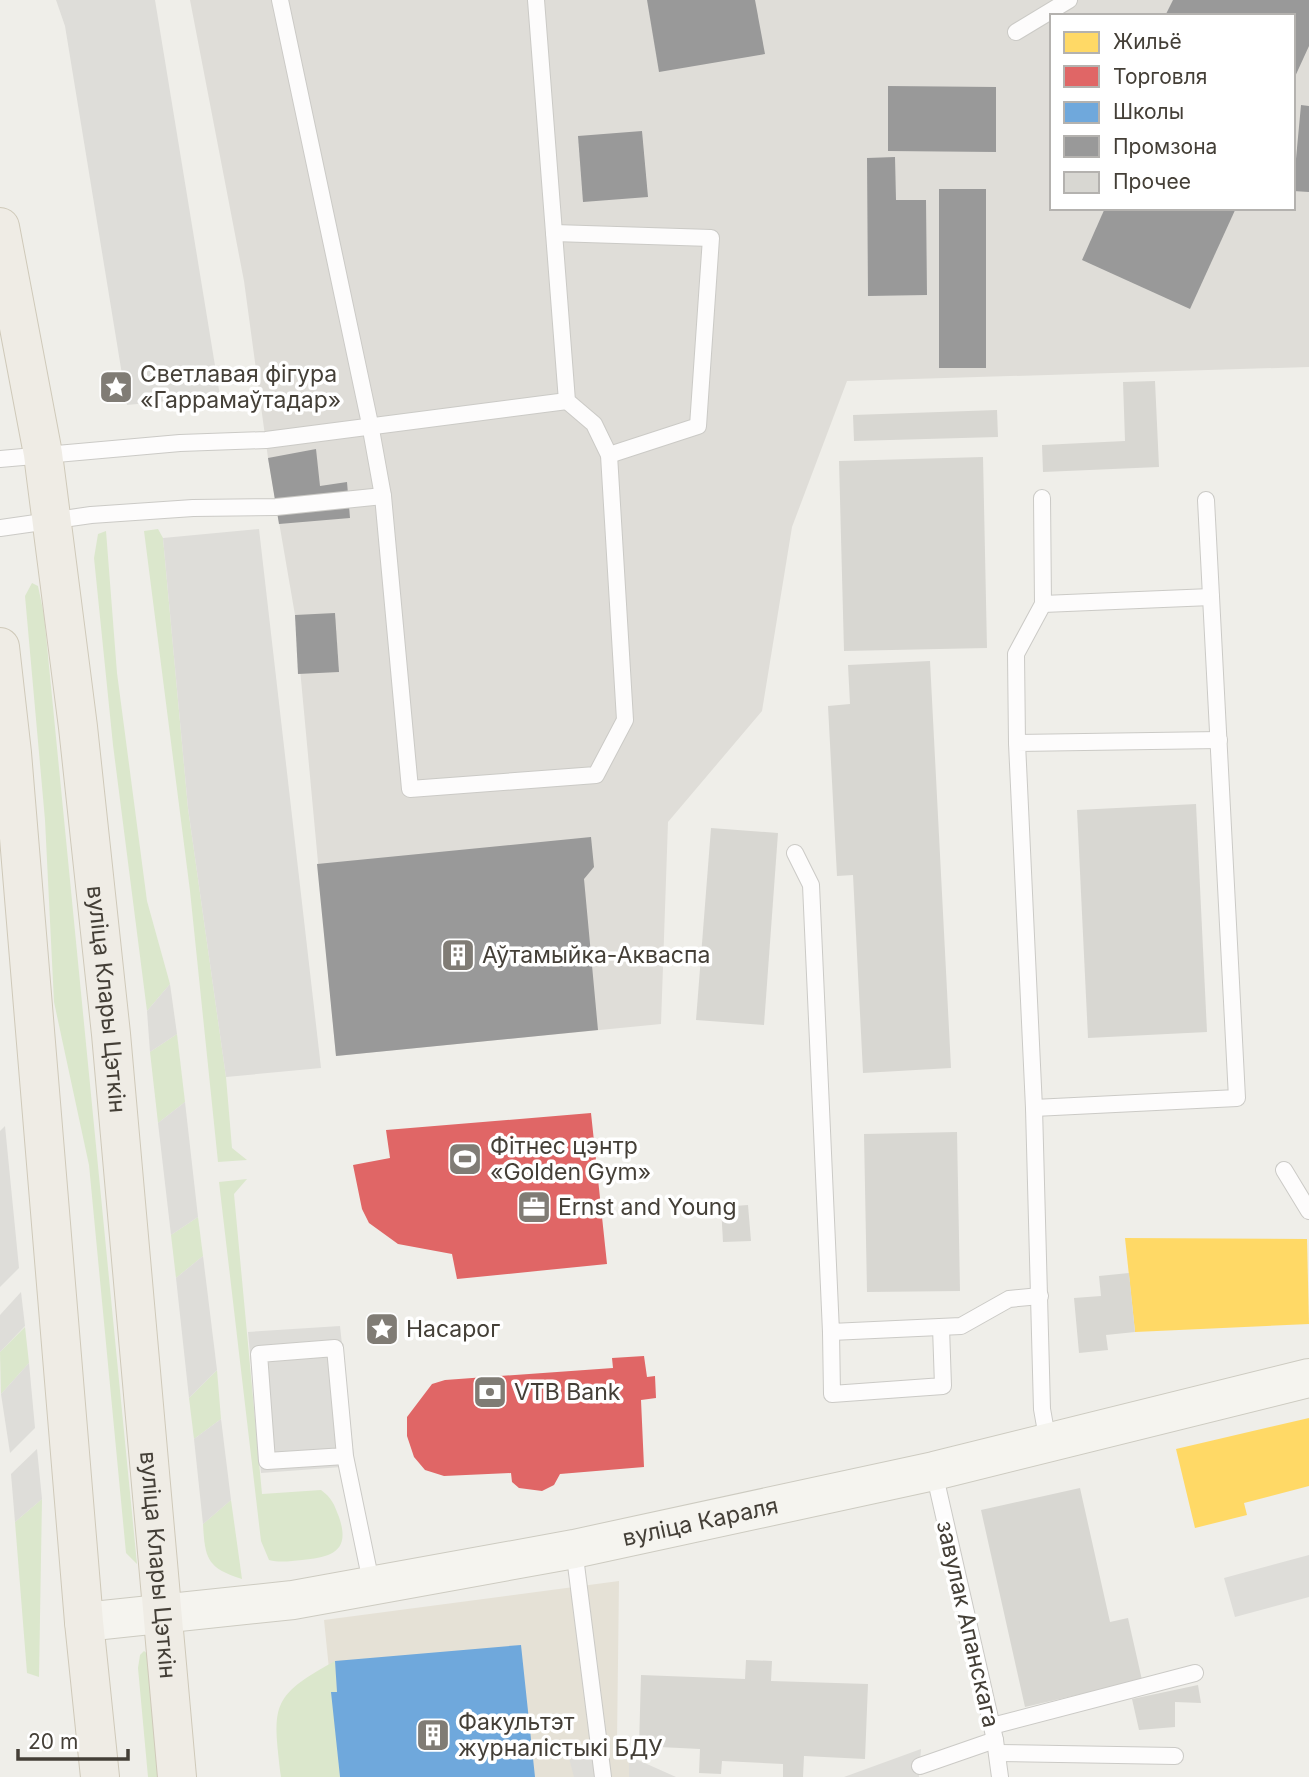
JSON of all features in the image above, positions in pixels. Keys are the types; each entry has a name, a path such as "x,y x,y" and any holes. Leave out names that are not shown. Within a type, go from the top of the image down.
{"main road":[{"name":"вуліца Клары Цэткін","path":"0,227 43,454 111,1034 160,1613 177,1777"},
{"path":"0,647 43,1107 84,1622 100,1777"}],"street":[{"name":"вуліца Караля","path":"84,1622 259,1605 574,1549 934,1471 1309,1378"}],"lane":[{"path":"280,0 383,496 410,789 596,775 625,720 609,455 594,424 567,401 536,0"},
{"path":"1016,32 1069,0"},
{"path":"554,233 711,238 698,426 609,455"},
{"path":"0,459 180,443 266,440 370,424 567,401"},
{"path":"0,528 91,515 193,508 276,507 383,496"},
{"path":"1042,498 1043,604 1016,654 1017,743 1034,1108 1042,1409 1048,1443"},
{"path":"1034,1108 1237,1098 1206,500"},
{"path":"1043,604 1211,597"},
{"path":"1017,743 1219,740"},
{"path":"795,853 811,885 832,1394 943,1386 942,1327"},
{"path":"1284,1170 1309,1211"},
{"path":"831,1332 961,1326 1009,1299 1040,1296"},
{"path":"345,1456 267,1461 259,1354 335,1348 345,1456 372,1587"},
{"name":"завулак Апанскага","path":"934,1471 1000,1777"},
{"path":"574,1549 603,1777"},
{"path":"920,1766 1195,1673"},
{"path":"994,1740 1175,1756"}],"shaded area":[{"path":"56,0 155,0 220,396 127,405 65,26"},
{"path":"190,0 1309,0 1309,367 847,381 792,527 762,711 668,822 661,1024 336,1056 295,615 268,458 244,281"},
{"path":"259,529 321,1068 226,1077 188,808 163,538"},
{"path":"170,984 177,1034 150,1052 147,1011"},
{"path":"185,1102 198,1217 171,1235 158,1123"},
{"path":"5,1126 19,1268 0,1287 0,1131"},
{"path":"203,1256 217,1370 189,1398 176,1278"},
{"path":"21,1292 25,1326 0,1352 0,1315"},
{"path":"340,1326 355,1466 261,1473 248,1332"},
{"path":"29,1363 35,1428 10,1453 1,1394"},
{"path":"221,1419 231,1500 203,1524 194,1439"},
{"path":"37,1449 42,1499 15,1522 11,1474"},
{"path":"1309,1555 1309,1597 1235,1617 1224,1578"},
{"path":"619,1581 617,1742 654,1777 340,1777 324,1620"},
{"path":"596,1744 605,1777 574,1777 566,1747"},
{"path":"921,1749 919,1777 844,1777"},
{"path":"629,1756 676,1777 629,1777"}],"green space":[{"path":"158,529 163,538 188,808 226,1077 232,1148 247,1160 218,1162 190,891 144,531"},
{"path":"106,531 117,673 147,901 170,984 147,1011 113,745 94,558 98,534"},
{"path":"32,583 38,586 44,615 137,1564 126,1553 89,1165 54,1002 45,820 25,596"},
{"path":"177,1034 185,1102 158,1123 150,1052"},
{"path":"247,1179 234,1194 262,1494 321,1490 330,1499 342,1529 340,1545 330,1554 312,1559 286,1562 269,1560 261,1541 219,1182"},
{"path":"198,1217 203,1256 176,1278 171,1235"},
{"path":"25,1327 29,1363 1,1394 0,1352"},
{"path":"217,1370 221,1419 194,1439 189,1398"},
{"path":"42,1499 39,1677 27,1673 15,1522"},
{"path":"231,1500 242,1579 215,1566 205,1546 203,1524"},
{"path":"144,1651 151,1657 159,1777 148,1777 138,1668 140,1655"},
{"path":"335,1661 337,1692 332,1693 340,1777 281,1777 277,1734 280,1706 298,1684"}],"building: Жильё":[{"path":"1125,1238 1307,1239 1309,1324 1135,1332"},
{"path":"1309,1418 1309,1486 1244,1503 1247,1515 1195,1528 1176,1449"}],"building: Торговля":[{"path":"591,1113 607,1264 457,1279 452,1254 398,1244 369,1223 362,1209 353,1165 390,1158 386,1130"},
{"path":"644,1356 647,1377 655,1376 656,1398 641,1400 644,1467 560,1474 554,1485 542,1491 519,1488 512,1482 511,1473 444,1476 425,1470 414,1457 407,1436 407,1417 432,1384 445,1380 613,1368 612,1358"}],"building: Школы":[{"name":"Факультэт журналістыкі БДУ","path":"521,1645 535,1777 340,1777 331,1692 337,1692 335,1661"}],"building: Промзона":[{"path":"647,0 755,0 765,54 659,72"},
{"path":"1173,0 1309,0 1309,46 1295,77 1295,14 1166,14"},
{"path":"888,86 996,87 996,152 888,151"},
{"path":"1301,105 1309,106 1309,192 1295,191"},
{"path":"642,131 648,197 583,202 578,136"},
{"path":"895,157 896,200 926,200 927,295 868,296 867,158"},
{"path":"939,189 986,189 986,368 939,368"},
{"path":"1104,210 1235,210 1190,309 1082,260"},
{"path":"316,449 320,486 347,482 350,518 279,524 268,458"},
{"path":"335,613 339,672 298,674 295,615"},
{"name":"Аўтамыйка-Акваспа","path":"591,837 594,867 584,879 598,1030 336,1056 317,864"}],"building: Прочее":[{"path":"1155,381 1159,467 1043,472 1042,445 1125,441 1123,382"},
{"path":"997,410 998,437 854,441 853,415"},
{"path":"983,457 987,648 844,651 839,461"},
{"path":"930,661 951,1068 863,1073 853,875 837,876 828,706 850,704 848,665"},
{"path":"1196,804 1207,1032 1088,1038 1077,810"},
{"path":"711,828 778,833 764,1025 696,1020"},
{"path":"957,1132 960,1291 867,1292 864,1134"},
{"path":"748,1205 751,1241 723,1242 721,1207"},
{"path":"1129,1273 1135,1332 1106,1335 1108,1350 1079,1353 1074,1298 1101,1296 1099,1276"},
{"path":"1080,1488 1110,1622 1128,1618 1142,1680 1025,1707 981,1510"},
{"path":"746,1660 772,1661 771,1681 868,1684 865,1759 804,1756 803,1777 783,1777 783,1764 722,1761 721,1774 699,1773 700,1749 639,1746 641,1675 745,1679"},
{"path":"1198,1685 1201,1703 1175,1702 1175,1727 1139,1730 1132,1699"}],"place":[{"name":"Светлавая фігура «Гаррамаўтадар»","path":"116,387"},
{"name":"Аўтамыйка-Акваспа","path":"458,955"},
{"name":"Фітнес цэнтр «Golden Gym»","path":"465,1159"},
{"name":"Ernst and Young","path":"534,1207"},
{"name":"Насарог","path":"382,1329"},
{"name":"VTB Bank","path":"490,1392"},
{"name":"Факультэт журналістыкі БДУ","path":"433,1735"}]}
